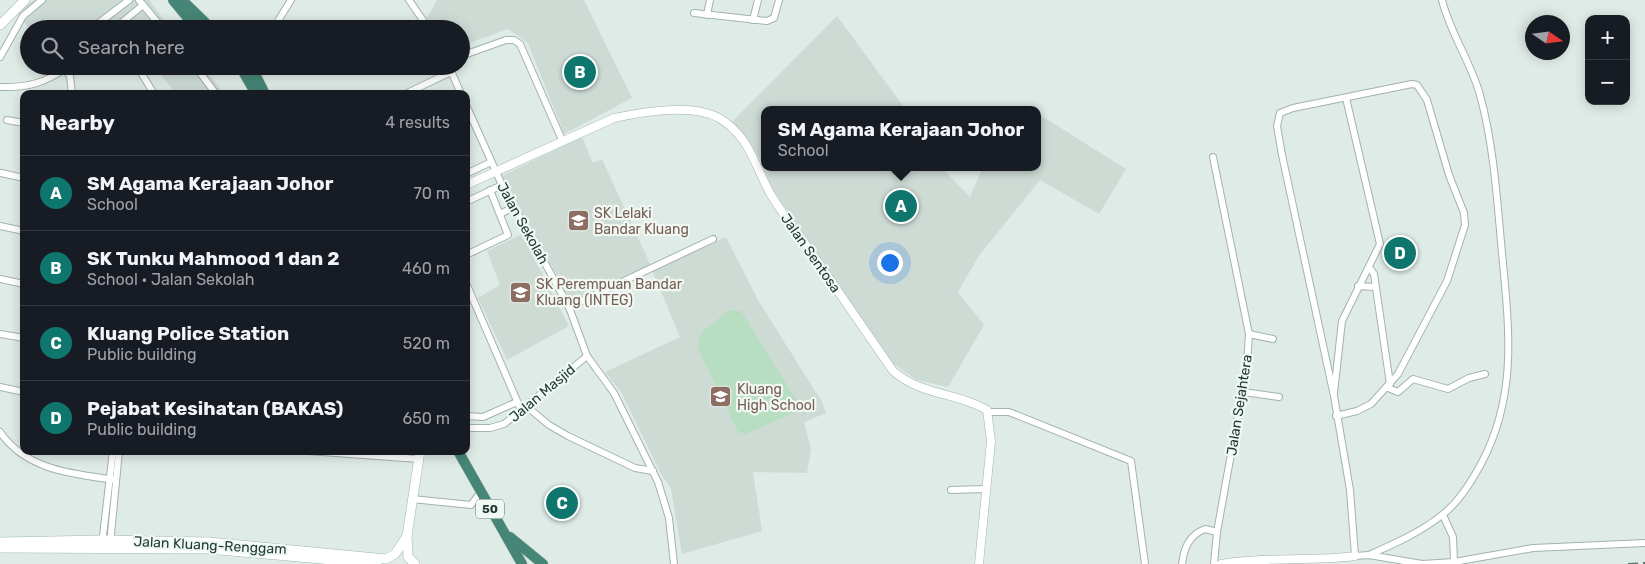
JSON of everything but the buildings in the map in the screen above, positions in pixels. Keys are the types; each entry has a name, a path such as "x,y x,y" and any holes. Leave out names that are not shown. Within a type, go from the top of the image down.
{"highway":[{"path":"173,0 190,20"},
{"path":"182,0 203,20"},
{"path":"245,75 254,90"},
{"path":"256,75 263,90"},
{"name":"50","path":"460,456 522,564"},
{"path":"498,523 517,544 543,564"},
{"path":"509,543 512,554 510,564"}],"main road":[{"path":"0,25 25,0"},
{"path":"415,564 408,557 407,536 420,455"},
{"name":"Jalan Kluang-Renggam","path":"0,542 106,544 238,543 386,559 395,554 407,536"},
{"name":"Jalan Kluang-Renggam","path":"0,548 106,544 208,549 377,564"}],"street":[{"path":"21,20 42,0"},
{"path":"103,20 129,0"},
{"path":"279,20 291,0"},
{"path":"409,0 423,20"},
{"path":"707,15 710,0"},
{"path":"753,20 758,0"},
{"path":"694,13 767,21 774,18 779,0"},
{"path":"1369,556 1393,545 1443,515 1470,484 1490,448 1501,416 1507,382 1509,351 1488,129 1480,94 1469,63 1442,0"},
{"path":"123,20 141,3 156,20"},
{"path":"0,57 20,21"},
{"path":"470,53 506,40 514,40 520,44 562,140"},
{"path":"0,87 36,84 55,75"},
{"path":"69,75 72,90"},
{"path":"142,75 152,90"},
{"path":"202,75 213,90"},
{"path":"411,90 439,75"},
{"path":"453,75 459,90"},
{"path":"1336,416 1366,407 1389,386 1408,358 1447,281 1461,240 1465,218 1449,175 1426,100 1417,85 1412,84 1286,110 1280,113 1277,119 1282,155 1334,396 1336,416 1350,490 1354,556"},
{"path":"1334,396 1342,321 1380,244 1346,98"},
{"name":"Jalan Sentosa","path":"470,183 614,118 635,114 687,110 704,111 719,118 743,140 757,162 771,194 893,371 905,381 919,388 980,406 988,412"},
{"name":"Jalan Sekolah","path":"470,115 502,185 569,307 587,356 614,393 658,482 669,518 674,564"},
{"path":"7,120 20,122"},
{"name":"Jalan Sejahtera","path":"1213,157 1249,334 1243,392 1217,532 1214,564"},
{"path":"470,172 491,162"},
{"path":"1,173 20,177"},
{"path":"470,200 502,185"},
{"path":"470,253 508,235 490,190"},
{"path":"500,214 514,208"},
{"path":"0,226 20,230"},
{"path":"569,307 714,239"},
{"path":"1369,267 1374,274 1389,386 1398,392 1413,379 1448,389 1470,378 1485,374"},
{"path":"0,279 20,283"},
{"path":"1358,286 1375,287"},
{"path":"470,293 517,402 549,425 577,440 635,468 653,471"},
{"path":"0,334 20,337"},
{"path":"1249,334 1273,339"},
{"name":"Jalan Masjid","path":"470,430 504,424 587,356"},
{"path":"0,388 20,391"},
{"path":"1243,392 1279,397"},
{"path":"470,416 483,417 517,402"},
{"path":"979,564 991,442 988,412 1009,412 1131,461 1145,564"},
{"path":"0,432 20,454"},
{"path":"22,455 38,464 66,472 113,479"},
{"path":"113,455 113,479"},
{"path":"106,544 113,479 118,455"},
{"path":"951,490 985,488"},
{"path":"412,499 471,505 480,493"},
{"path":"1443,515 1453,537 1454,562"},
{"path":"1182,564 1186,545 1191,537 1205,529 1217,532"},
{"path":"1295,564 1354,556 1369,556 1422,564 1454,562 1533,548 1645,543"},
{"path":"1393,545 1391,553 1394,561"},
{"path":"1221,564 1260,563 1302,557 1329,560"},
{"path":"1320,564 1329,560"}],"shaded area":[{"path":"34,0 149,0 164,20 22,20 17,13"},
{"path":"437,0 584,0 632,98 564,134 528,43 508,29 470,43 470,20 428,20 427,18"},
{"path":"837,16 903,106 761,106 761,161 731,123"},
{"path":"161,75 209,75 222,90 173,90"},
{"path":"1041,116 1126,169 1099,214 1040,180 978,257 958,292 984,325 948,387 917,380 892,363 771,187 765,171 945,171 970,197 981,171 1041,171"},
{"name":"SK Lelaki Bandar Kluang","path":"582,137 593,163 602,159 651,266 572,302 501,176"},
{"name":"SK Perempuan Bandar Kluang (INTEG)","path":"522,234 569,326 507,360 478,298 500,285 487,251"},
{"name":"Kluang High School","path":"726,237 758,300 822,402 826,413 804,422 811,449 807,473 753,472 762,531 682,554 671,489 660,472 621,392 605,372 680,337 652,270"}],"green space":[{"path":"729,310 741,311 802,409 746,434 738,432 697,347 702,332"}],"railway":[{"path":"1628,564 1645,563"}],"place":[{"name":"SK Tunku Mahmood 1 dan 2","path":"580,72"},
{"name":"SM Agama Kerajaan Johor","path":"901,206"},
{"name":"SK Lelaki Bandar Kluang","path":"578,221"},
{"name":"Pejabat Kesihatan (BAKAS)","path":"1400,253"},
{"name":"SK Perempuan Bandar Kluang (INTEG)","path":"520,292"},
{"name":"Kluang High School","path":"721,397"},
{"name":"Kluang Police Station","path":"562,503"}]}
